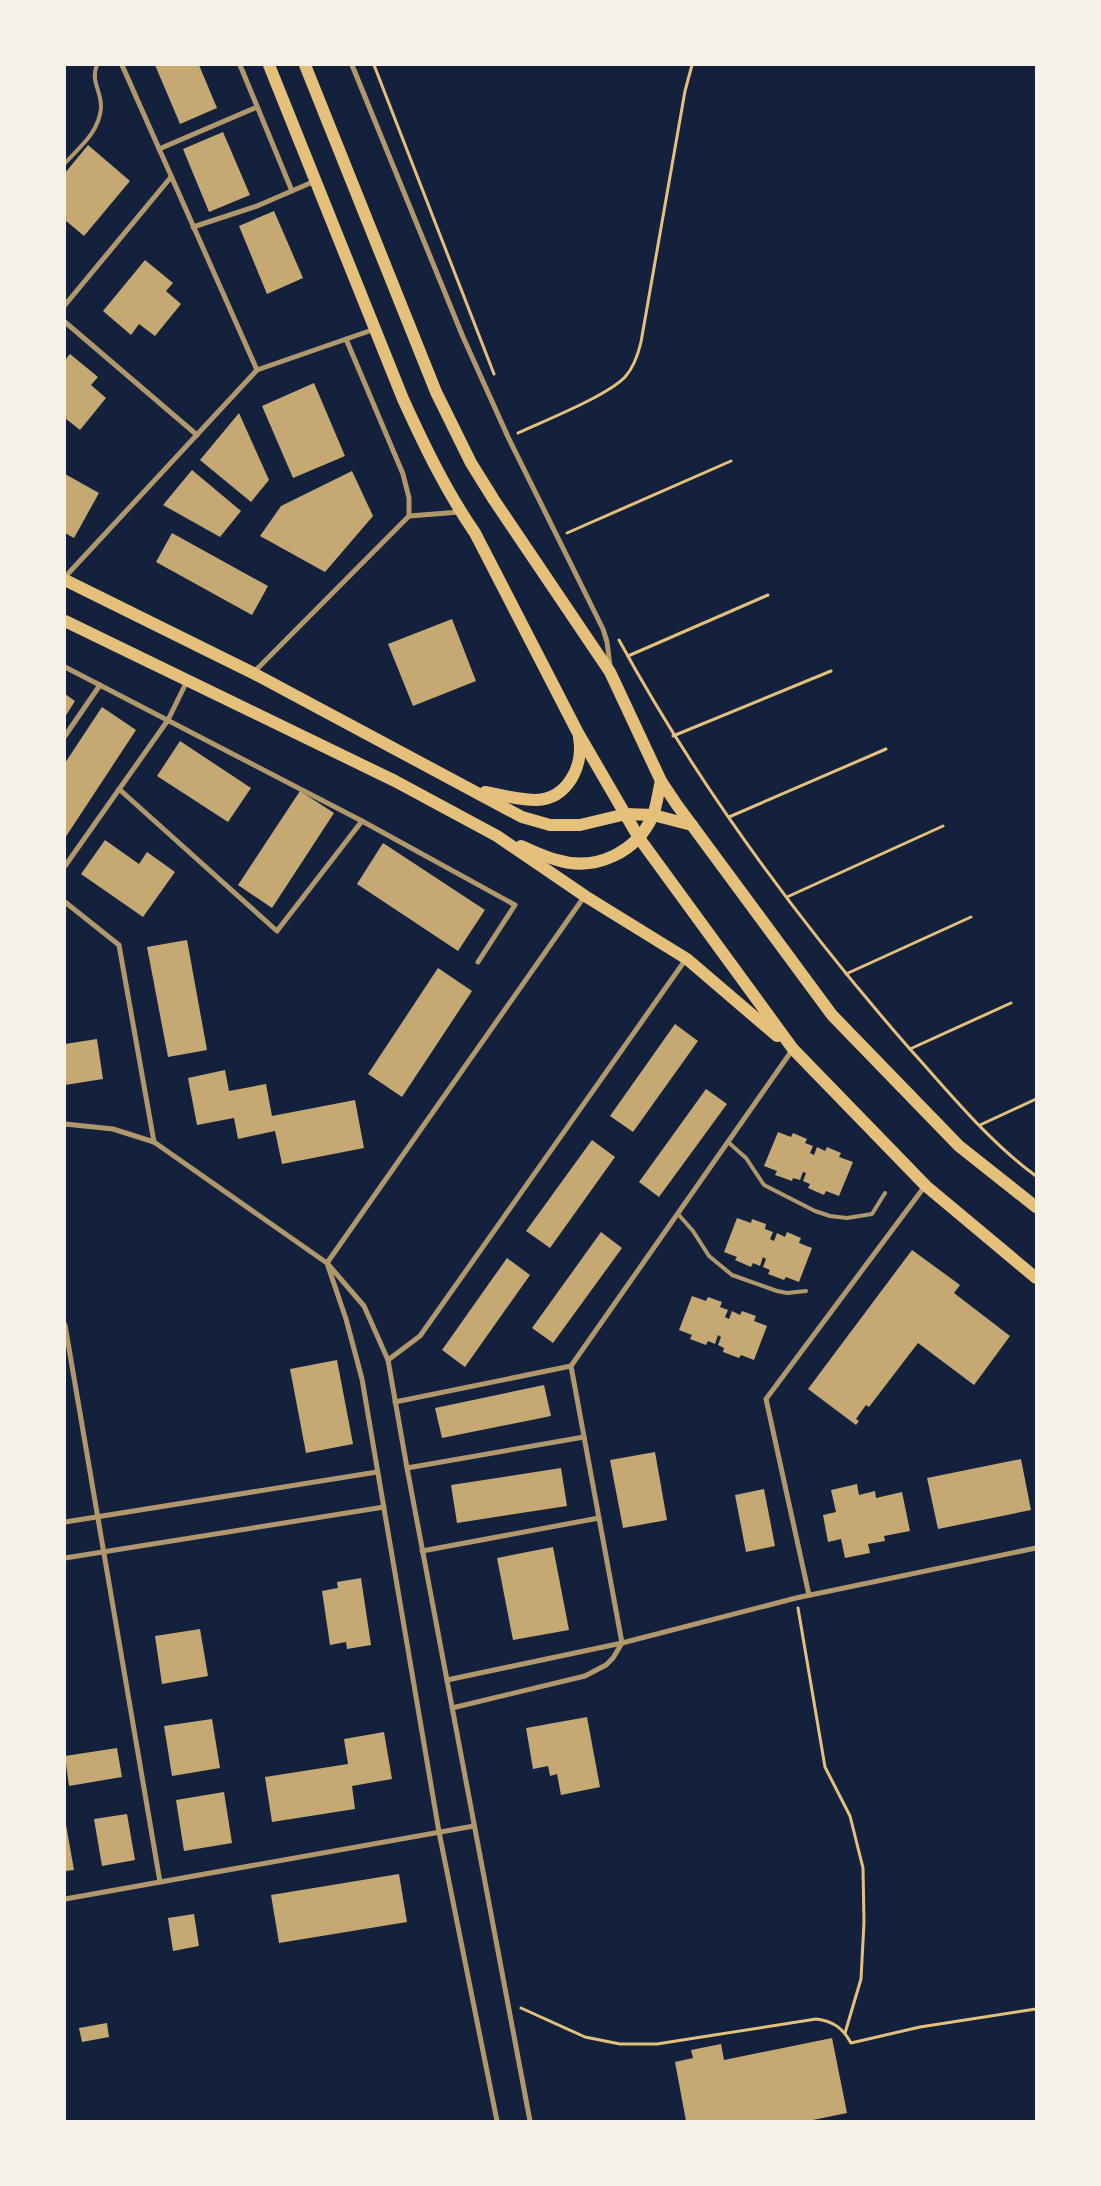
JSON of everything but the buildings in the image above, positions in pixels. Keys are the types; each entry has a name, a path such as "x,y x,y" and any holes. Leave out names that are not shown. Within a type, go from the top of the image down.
{"main road":[{"path":"269,65 421,439 460,512 475,533 578,733 639,838 793,1049"},
{"path":"305,65 436,392 452,427 494,500 610,672 661,781 832,1015 959,1146 1036,1208"},
{"path":"65,579 253,672 522,817 550,825 580,825 626,814 653,815 692,825"},
{"path":"65,621 395,781 497,836 585,896 687,959 793,1049 926,1186 1036,1278"},
{"path":"474,791 536,800 550,797 563,789 572,778 579,764 580,748 578,733"},
{"path":"497,836 558,861 586,863 614,857 630,848 639,838 653,815 661,781"}],"street":[{"path":"122,65 257,370"},
{"path":"240,65 292,191"},
{"path":"352,65 463,337 508,437 602,629 607,642 610,672"},
{"path":"159,149 257,107"},
{"path":"65,305 172,177"},
{"path":"193,227 257,206 316,181"},
{"path":"65,322 197,435"},
{"path":"65,579 257,370 375,329"},
{"path":"346,339 403,474 409,498 409,516"},
{"path":"253,672 409,516 460,512"},
{"path":"65,667 362,821 515,905 478,962"},
{"path":"65,866 168,720 188,680"},
{"path":"65,736 100,685"},
{"path":"119,789 277,931 362,821"},
{"path":"327,1263 585,896"},
{"path":"65,902 119,945 154,1142"},
{"path":"388,1360 420,1336 687,959"},
{"path":"395,1402 571,1366 793,1049"},
{"path":"65,1124 113,1129 154,1142 327,1263 364,1306 388,1360 406,1468 509,2002 530,2121"},
{"path":"809,1595 766,1399 926,1186"},
{"path":"327,1263 346,1319 362,1378 439,1832 497,2121"},
{"path":"65,1325 160,1882"},
{"path":"452,1708 585,1676 613,1658 622,1643 571,1366"},
{"path":"406,1468 584,1437"},
{"path":"65,1522 377,1472"},
{"path":"65,1558 384,1507"},
{"path":"422,1551 599,1518"},
{"path":"447,1680 622,1643 809,1595 1036,1548"},
{"path":"65,1899 474,1826"}],"lane":[{"path":"65,163 94,132 101,107 95,84 97,65"},
{"path":"728,1142 746,1158 764,1185 830,1216 847,1218 872,1214 885,1193"},
{"path":"678,1214 693,1231 709,1256 732,1275 777,1291 806,1291"}],"path":[{"path":"374,65 497,380"},
{"path":"517,434 609,390 624,378 635,361 642,342 685,91 692,65"},
{"path":"513,425 521,442"},
{"path":"567,533 731,461"},
{"path":"562,525 571,542"},
{"path":"628,656 768,595"},
{"path":"616,635 674,736 787,898 846,974 910,1049 980,1125 1009,1154 1036,1176"},
{"path":"674,736 831,671"},
{"path":"729,817 886,749"},
{"path":"787,898 943,826"},
{"path":"846,974 970,917"},
{"path":"910,1049 1011,1003"},
{"path":"980,1125 1036,1099"},
{"path":"796,1598 825,1767 850,1816 863,1868 862,1979 846,2033"},
{"path":"509,2002 585,2037 620,2044 657,2044 816,2019 827,2020 837,2025 846,2033 851,2043 920,2027 1036,2009"}]}
